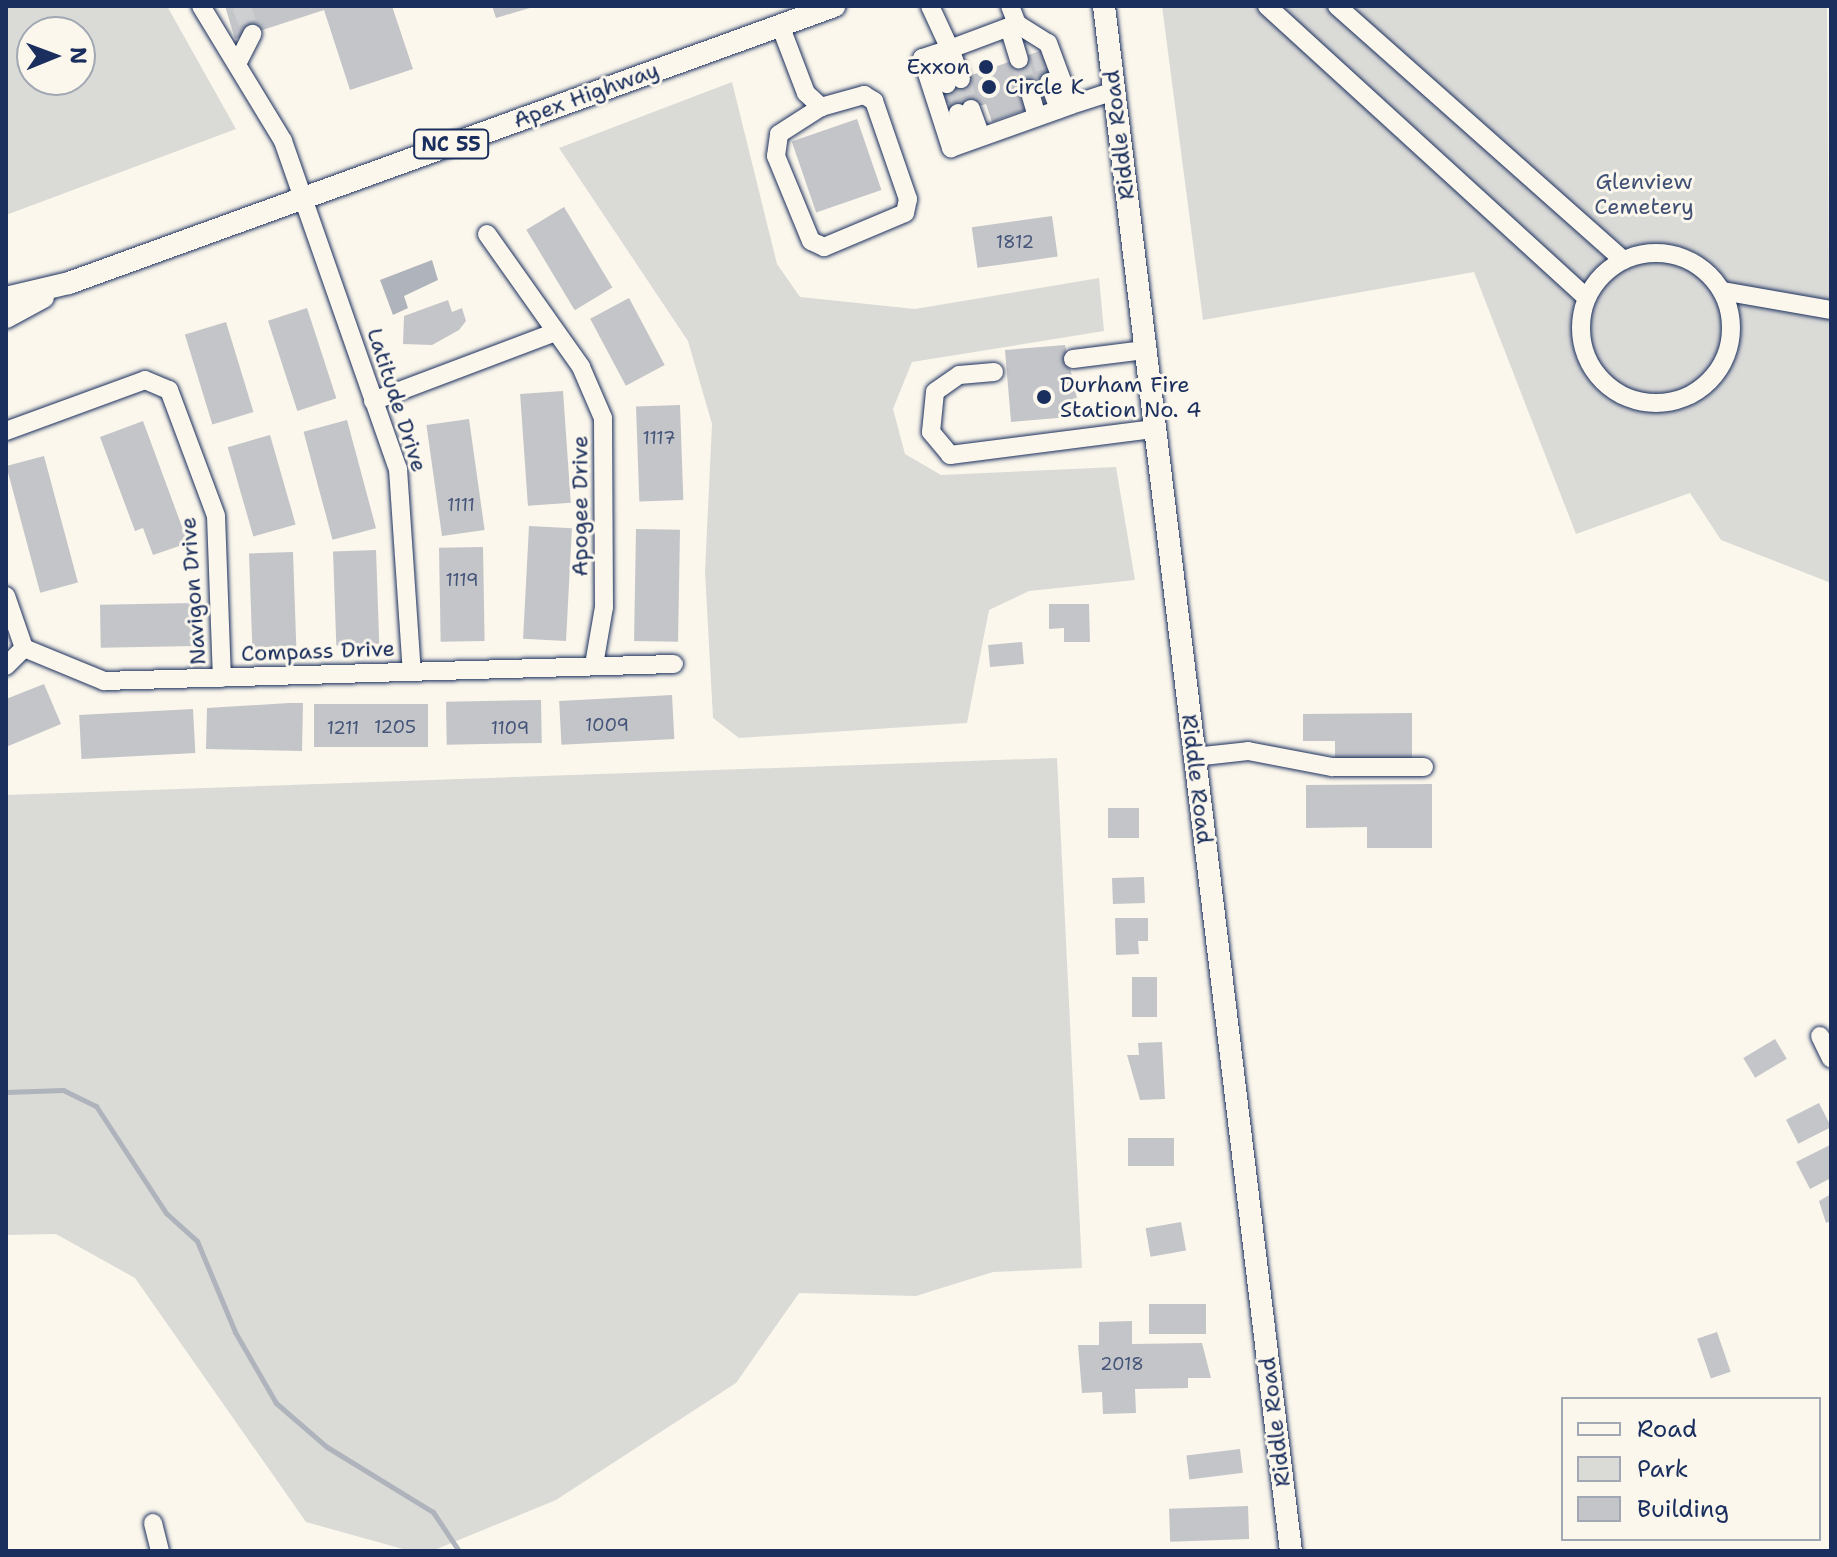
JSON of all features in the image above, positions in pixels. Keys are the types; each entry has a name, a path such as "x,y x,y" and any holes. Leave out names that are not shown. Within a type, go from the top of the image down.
{"main road":[{"name":"Apex Highway","path":"6,298 69,283 834,6"},
{"name":"Riddle Road","path":"1104,6 1291,1551"},
{"name":"Apex Highway","path":"6,317 69,283"}],"street":[{"name":"Latitude Drive","path":"201,6 283,141 301,200 398,469 412,672"},
{"path":"930,6 954,81"},
{"path":"1267,6 1587,298"},
{"path":"1337,6 1623,260"},
{"path":"1017,22 922,58 951,148 1114,91"},
{"path":"1017,22 1039,52"},
{"path":"1017,22 1019,59"},
{"path":"1017,22 1048,43 1065,107"},
{"path":"780,25 806,93 821,107"},
{"path":"237,64 252,34"},
{"path":"1049,82 1065,107"},
{"path":"1029,89 1037,117"},
{"path":"864,95 874,101 908,199 905,213 824,247 811,241 776,156 779,134 821,107 864,95"},
{"path":"965,111 974,139"},
{"name":"Apogee Drive","path":"487,234 553,333 581,367 603,418 604,607 594,665"},
{"path":"1672,254 1707,272 1722,291 1731,332 1714,377 1696,393 1654,404 1609,388 1591,367 1582,345 1587,298 1623,260 1672,254"},
{"path":"1722,291 1831,310"},
{"path":"373,401 553,333"},
{"path":"1073,359 1144,350"},
{"path":"994,372 959,375 935,392 931,432 950,455 1154,429"},
{"name":"Navigon Drive","path":"6,431 145,380 169,390 216,516 222,678"},
{"path":"6,596 24,648 6,666"},
{"name":"Compass Drive","path":"24,648 104,681 674,664"},
{"path":"1194,757 1248,751 1332,767 1424,767"},
{"path":"1820,1036 1831,1059"},
{"path":"153,1523 160,1551"}],"green space":[{"path":"6,6 167,6 236,129 6,215"},
{"name":"Glenview Cemetery","path":"1162,6 1827,6 1831,583 1721,540 1690,493 1576,534 1474,272 1203,320"},
{"path":"732,82 777,264 800,297 915,309 1099,278 1104,331 912,362 893,409 905,454 941,475 1116,467 1135,580 1029,591 989,610 967,723 739,738 713,718 705,572 712,424 688,341 559,148"},
{"path":"1057,758 1082,1268 993,1272 916,1296 799,1293 736,1383 556,1500 432,1551 410,1551 306,1522 135,1278 56,1234 6,1235 6,795"}],"shaded area":[{"path":"432,260 438,280 404,296 408,308 393,315 380,280"}],"building":[{"path":"225,6 392,6 413,69 350,90 324,10 235,39"},
{"path":"492,6 533,6 533,7 496,18"},
{"name":"Circle K","path":"1043,50 1054,80 1019,92 1026,110 992,122 986,104 953,115 943,85"},
{"path":"857,119 881,190 816,212 792,141"},
{"path":"564,207 612,288 575,310 526,230"},
{"path":"1052,216 1058,257 977,268 972,227"},
{"path":"629,298 665,365 626,386 590,319"},
{"path":"448,300 452,312 462,308 466,321 459,330 432,345 403,344 404,316"},
{"path":"307,308 336,398 297,411 268,321"},
{"path":"226,322 253,412 212,424 185,335"},
{"name":"Durham Fire Station No. 4","path":"1065,345 1081,416 1011,422 1005,350"},
{"path":"563,391 571,503 528,506 520,394"},
{"path":"680,405 683,500 639,501 636,407"},
{"path":"469,419 485,530 442,536 426,425"},
{"path":"347,420 376,528 333,540 304,432"},
{"path":"143,421 188,543 153,555 143,528 135,531 100,437"},
{"path":"270,435 296,524 253,537 228,447"},
{"path":"44,456 78,583 40,593 6,466"},
{"path":"529,526 572,528 566,641 523,639"},
{"path":"636,529 680,530 678,642 634,641"},
{"path":"483,547 485,641 441,642 439,548"},
{"path":"376,550 379,644 336,645 333,552"},
{"path":"293,552 296,646 252,647 249,554"},
{"path":"194,603 195,646 101,648 100,605"},
{"path":"1049,604 1089,604 1090,642 1064,642 1064,628 1049,629"},
{"path":"1022,642 1024,664 990,667 988,645"},
{"path":"44,684 61,724 6,747 6,699"},
{"path":"672,695 674,739 561,745 559,701"},
{"path":"541,700 542,743 447,745 446,702"},
{"path":"303,703 302,751 206,749 207,708"},
{"path":"314,704 428,704 428,747 314,747"},
{"path":"193,709 195,753 81,759 79,715"},
{"path":"1412,713 1412,758 1335,759 1335,741 1303,741 1303,714"},
{"path":"1432,784 1432,848 1367,848 1367,827 1306,828 1306,785"},
{"path":"1108,808 1139,808 1139,838 1108,838"},
{"path":"1144,877 1145,903 1113,904 1112,878"},
{"path":"1115,918 1148,918 1148,941 1138,941 1139,954 1116,955"},
{"path":"1132,977 1157,977 1157,1017 1132,1017"},
{"path":"1775,1039 1787,1059 1755,1078 1743,1058"},
{"path":"1162,1042 1165,1099 1140,1100 1127,1055 1139,1055 1138,1043"},
{"path":"1819,1103 1831,1127 1798,1144 1786,1120"},
{"path":"1128,1138 1174,1138 1174,1166 1128,1166"},
{"path":"1830,1145 1831,1178 1810,1189 1796,1162"},
{"path":"1831,1194 1831,1221 1826,1223 1819,1201"},
{"path":"1181,1222 1186,1251 1151,1257 1146,1228"},
{"path":"1149,1304 1206,1304 1206,1334 1149,1334"},
{"path":"1132,1321 1132,1344 1202,1343 1211,1378 1188,1378 1188,1388 1135,1389 1136,1413 1103,1414 1102,1392 1082,1393 1078,1345 1099,1345 1099,1322"},
{"path":"1717,1332 1731,1372 1711,1379 1697,1339"},
{"path":"1240,1449 1243,1473 1189,1479 1186,1456"},
{"path":"1248,1506 1249,1539 1170,1542 1169,1509"}],"waterway":[{"path":"6,1092 63,1090 96,1106 166,1213 197,1241 235,1332 276,1403 327,1447 433,1512 459,1551"}],"tunnel":[{"path":"241,6 252,34"},
{"path":"1039,52 1049,82"},
{"path":"1019,59 1029,89"},
{"path":"961,79 971,109"},
{"path":"947,84 958,113"}],"place":[{"name":"Exxon","path":"986,67"},
{"name":"Circle K","path":"989,87"},
{"name":"Durham Fire Station No. 4","path":"1044,397"}]}
